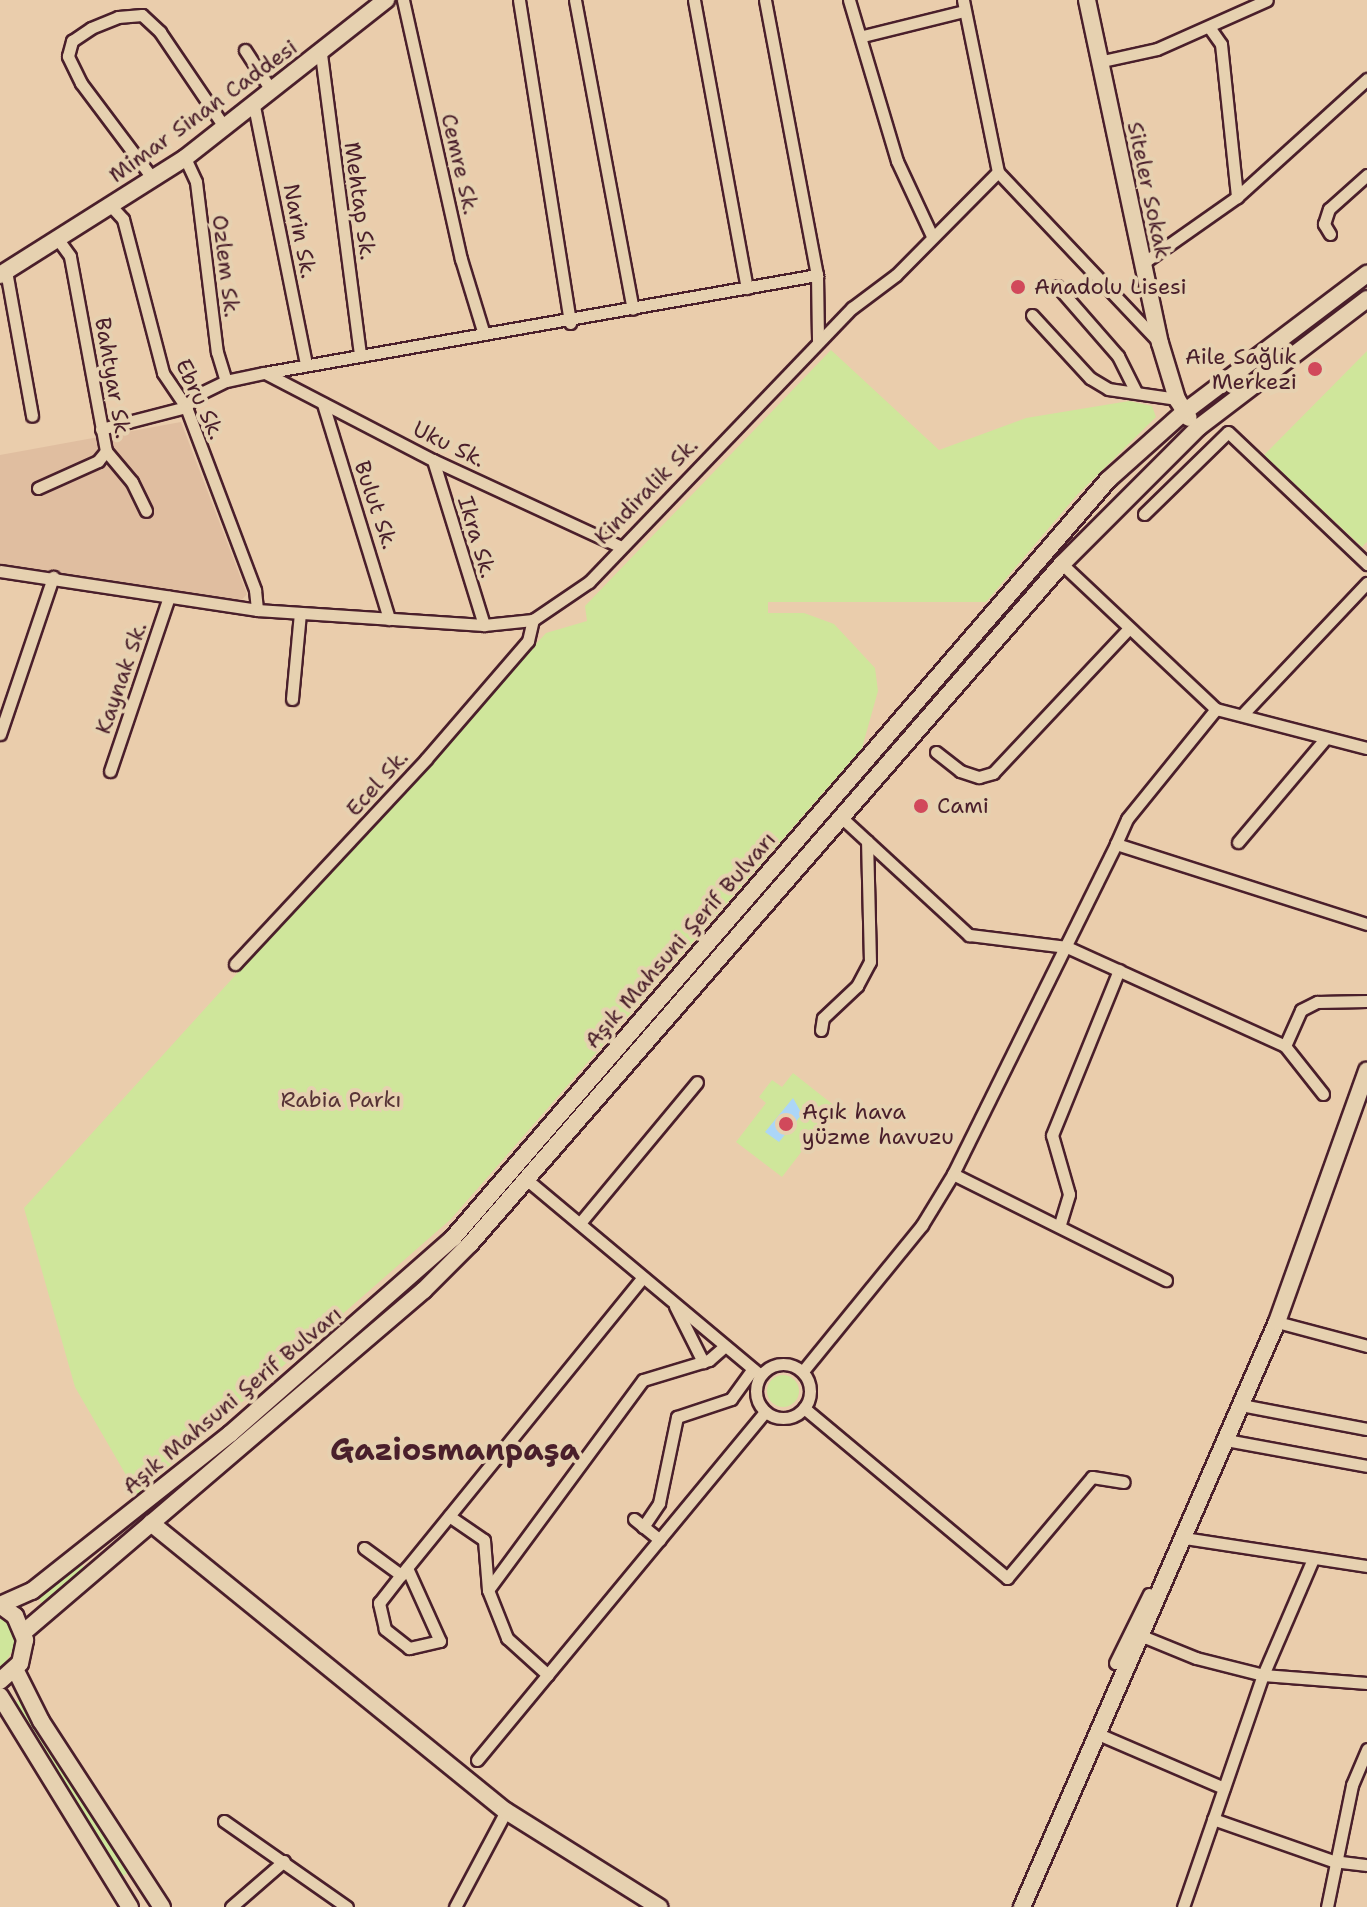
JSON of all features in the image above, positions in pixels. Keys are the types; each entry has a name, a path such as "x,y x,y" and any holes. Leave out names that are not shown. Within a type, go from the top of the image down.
{"main road":[{"name":"Mimar Sinan Caddesi","path":"3,273 185,158 321,54 384,0"},
{"name":"Siteler Sokak","path":"1087,0 1160,343 1180,406"},
{"name":"Aşık Mahsuni Şerif Bulvarı","path":"0,1605 32,1591 230,1434 453,1238 1108,480 1180,406 1367,274"},
{"name":"Aşık Mahsuni Şerif Bulvarı","path":"24,1632 424,1290 526,1179 1062,564 1199,427 1367,299"},
{"path":"1180,406 1199,427"},
{"path":"1022,1907 1277,1322 1367,1071"},
{"path":"151,1523 506,1811 659,1907"},
{"path":"0,1605 24,1632 23,1655 15,1669 0,1681"},
{"path":"15,1669 41,1721 162,1907"},
{"path":"0,1696 130,1907"}],"street":[{"name":"Cemre Sk.","path":"403,0 461,259 484,334"},
{"path":"519,0 570,323"},
{"path":"575,0 633,309"},
{"path":"694,0 747,288"},
{"path":"765,0 817,275 818,342"},
{"path":"849,0 863,36 897,161 932,236"},
{"path":"1098,62 1157,49 1267,0"},
{"path":"863,36 964,6 998,172 1160,343"},
{"path":"153,179 81,83 68,56 72,41 91,28 118,17 142,15 160,32 225,128"},
{"path":"1209,27 1221,44 1237,197"},
{"path":"245,50 271,90"},
{"name":"Mehtap Sk.","path":"321,54 360,353"},
{"path":"1143,263 1237,197 1367,79"},
{"name":"Narin Sk.","path":"254,106 306,365"},
{"name":"Ozlem Sk.","path":"185,158 196,182 217,352 226,381"},
{"name":"Kindiralik Sk.","path":"0,571 257,610 484,625 533,620 589,582 619,546 818,342 852,308 896,275 998,172"},
{"path":"1330,234 1324,224 1329,209 1367,175"},
{"name":"Ebru Sk.","path":"110,205 123,219 138,266 163,373 186,407 255,590 257,610"},
{"name":"Bahtyar Sk.","path":"38,488 98,461 106,451 70,256 57,238"},
{"path":"3,273 32,416"},
{"path":"101,429 186,407 195,396 226,381 360,353 570,323 817,275"},
{"path":"1057,286 1118,356 1136,392"},
{"path":"819,307 832,314 852,308"},
{"path":"1032,315 1090,378 1108,389 1136,392 1180,406"},
{"name":"Uku Sk.","path":"264,373 433,460 619,546"},
{"name":"Bulut Sk.","path":"323,404 389,619"},
{"path":"1144,514 1228,432 1367,564"},
{"path":"106,451 132,482 146,511"},
{"name":"Ikra Sk.","path":"433,460 484,625"},
{"path":"1062,564 1216,709 1367,748"},
{"path":"0,734 53,577"},
{"path":"1242,715 1367,583"},
{"name":"Kaynak Sk.","path":"110,771 169,597"},
{"path":"292,699 300,613"},
{"name":"Ecel Sk.","path":"235,964 426,759 528,641 533,620"},
{"path":"936,752 960,771 979,777 993,773 1128,629"},
{"path":"803,1371 922,1225 953,1174 1067,947 1127,819 1216,709"},
{"path":"1238,842 1326,738"},
{"path":"842,818 969,935 1067,947 1119,970 1285,1046 1323,1094"},
{"path":"821,1030 823,1018 857,986 870,962 867,841"},
{"path":"1116,844 1367,924"},
{"path":"1060,1224 1069,1194 1052,1135 1119,970"},
{"path":"1285,1046 1307,1005 1367,1001"},
{"path":"580,1223 697,1082"},
{"path":"953,1174 1060,1224 1166,1280"},
{"path":"526,1179 757,1372"},
{"path":"364,1548 404,1572 440,1641 409,1648 385,1629 379,1603 404,1572 449,1516 642,1278"},
{"path":"675,1305 703,1362"},
{"path":"1277,1322 1367,1346"},
{"path":"488,1590 643,1380 703,1362 725,1346"},
{"path":"660,1540 639,1523 659,1503 677,1417 731,1399 757,1372 782,1363 803,1371 810,1390 804,1408 788,1418 765,1412 756,1395 757,1372"},
{"path":"1241,1405 1367,1429"},
{"path":"804,1408 1007,1578 1092,1477 1124,1482"},
{"path":"477,1760 765,1412"},
{"path":"1226,1440 1367,1466"},
{"path":"449,1516 484,1540 488,1590 507,1638 548,1675"},
{"path":"1184,1538 1367,1566"},
{"path":"1183,1907 1263,1675 1313,1559"},
{"path":"1115,1663 1149,1594"},
{"path":"1142,1636 1196,1658 1263,1675 1367,1683"},
{"path":"1096,1733 1224,1788"},
{"path":"1327,1907 1333,1861 1367,1749"},
{"path":"452,1906 506,1811"},
{"path":"1213,1819 1333,1861 1367,1865"},
{"path":"224,1821 347,1907"},
{"path":"233,1906 284,1861"}],"shaded area":[{"path":"181,422 247,594 239,603 0,564 0,455"}],"green space":[{"name":"Rabia Parkı","path":"831,350 939,450 1026,418 1129,401 1152,406 1156,417 1077,495 986,602 768,602 768,613 804,613 834,624 875,668 878,691 862,748 451,1219 137,1494 75,1387 24,1208 546,633 587,621 585,606"},
{"path":"1367,351 1367,542 1362,547 1264,455"},
{"name":"Açık hava yüzme havuzu","path":"793,1073 836,1107 782,1177 736,1142 766,1103 759,1097 772,1080 782,1087"},
{"path":"783,1375 794,1380 799,1391 794,1402 783,1407 772,1402 767,1391 772,1380"},
{"path":"80,1563 86,1570 44,1606 38,1599"},
{"path":"0,1614 12,1626 16,1645 0,1671"},
{"path":"21,1699 129,1872 121,1877 13,1704"}],"water":[{"name":"Açık hava yüzme havuzu","path":"793,1098 802,1114 779,1142 765,1132"}],"place":[{"name":"Anadolu Lisesi","path":"1018,287"},
{"name":"Aile Sağlık Merkezi","path":"1315,369"},
{"name":"Cami","path":"921,806"},
{"name":"Açık hava yüzme havuzu","path":"786,1124"}],"district":[{"name":"Gaziosmanpaşa","path":"455,1450"}]}
